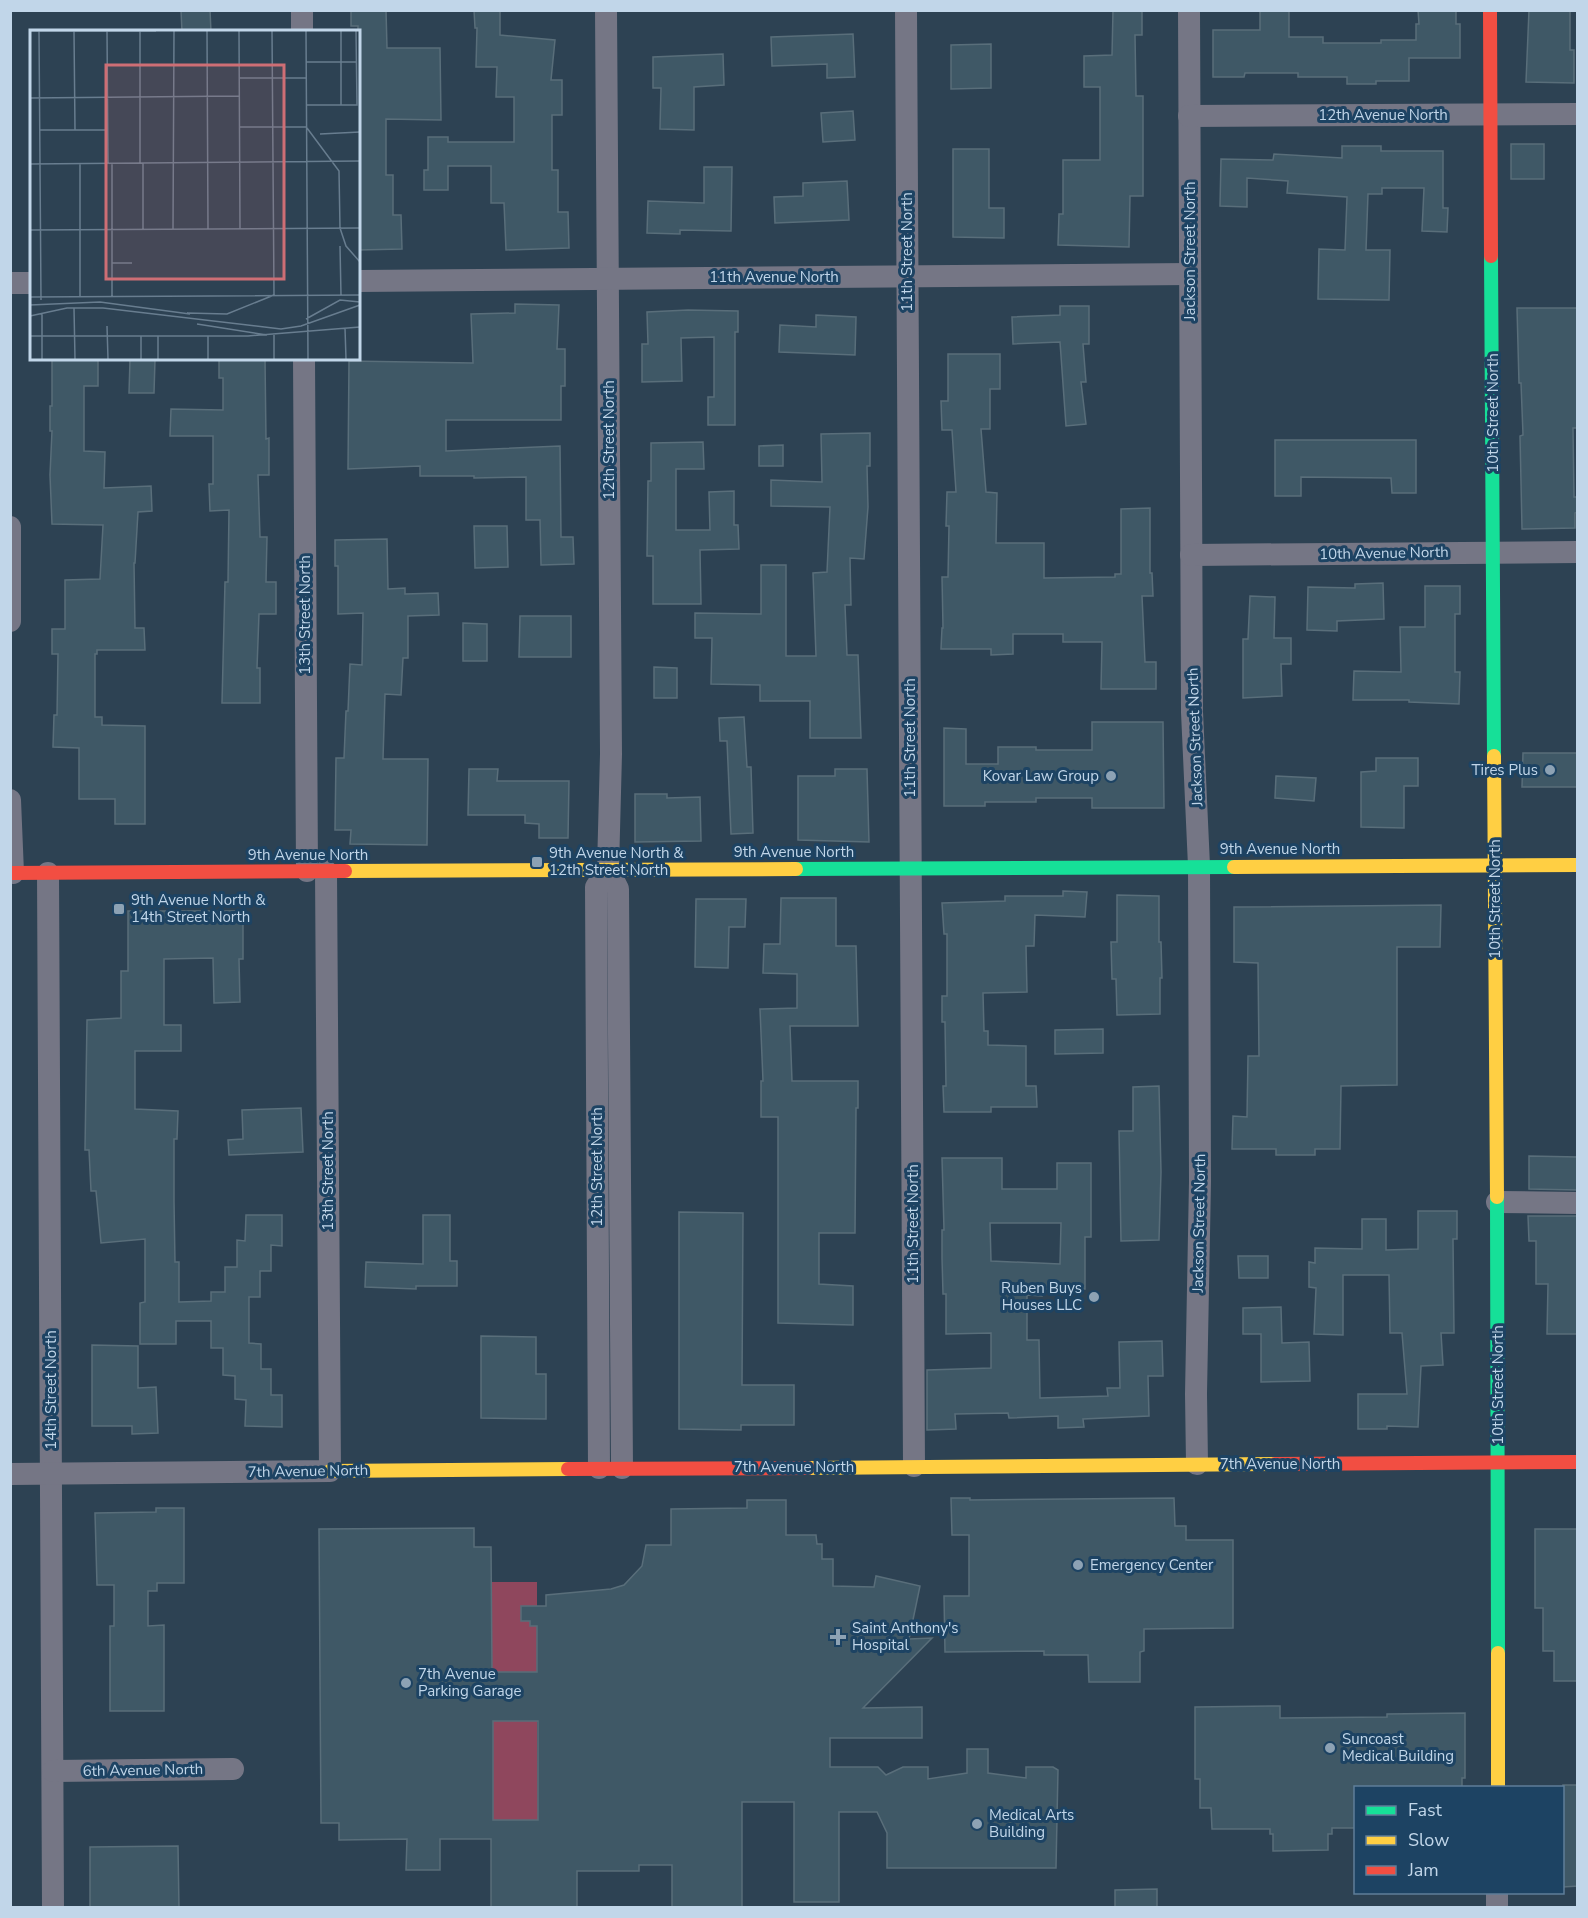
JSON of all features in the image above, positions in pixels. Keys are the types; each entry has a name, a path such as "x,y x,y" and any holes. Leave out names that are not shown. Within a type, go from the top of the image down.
{"street":[{"path":"302,10 302,30"},
{"name":"12th Street North","path":"606,10 611,754 608,869 618,889 610,1468"},
{"name":"11th Street North","path":"906,10 914,1466"},
{"name":"Jackson Street North","path":"1189,10 1192,712 1199,866 1200,1181 1197,1464"},
{"name":"10th Street North","path":"1490,10 1498,1786"},
{"name":"12th Avenue North","path":"1189,116 1578,114"},
{"name":"11th Avenue North","path":"360,280 1190,274"},
{"path":"10,283 30,283"},
{"name":"13th Street North","path":"304,360 330,1471"},
{"path":"10,527 10,621"},
{"name":"10th Avenue North","path":"1191,555 1578,552"},
{"path":"10,800 11,873"},
{"name":"9th Avenue North","path":"11,873 1578,865"},
{"name":"14th Street North","path":"48,873 53,1908"},
{"path":"1497,1202 1578,1203"},
{"name":"7th Avenue North","path":"10,1474 1578,1462"},
{"name":"6th Avenue North","path":"53,1771 233,1769"}],"shaded area":[{"path":"491,1582 537,1582 537,1606 522,1606 521,1621 530,1621 530,1626 537,1626 537,1672 492,1672"},
{"path":"521,1695 537,1695 538,1820 493,1820 493,1713 505,1721 521,1721"}],"building":[{"path":"181,10 210,10 211,30 182,30"},
{"path":"351,10 386,10 387,48 440,48 441,120 386,119 386,175 393,175 393,215 401,215 402,249 360,250 360,30 358,26 351,26"},
{"path":"474,10 500,10 500,35 555,40 551,80 562,80 562,115 552,115 552,170 558,170 558,212 568,212 569,248 506,250 504,203 491,203 491,166 448,166 448,190 424,190 424,170 428,170 428,137 448,137 448,142 514,142 514,97 496,97 497,67 476,67 477,28 475,28"},
{"path":"1113,10 1142,10 1142,35 1135,35 1136,96 1143,96 1143,196 1130,196 1129,247 1058,245 1059,214 1063,214 1063,160 1100,160 1100,87 1084,87 1084,56 1112,55"},
{"path":"1260,10 1289,10 1289,37 1323,37 1323,43 1381,43 1381,40 1416,40 1416,24 1419,24 1418,10 1456,10 1456,24 1460,24 1460,58 1409,58 1409,81 1376,81 1376,84 1347,84 1347,77 1298,77 1298,73 1245,73 1244,77 1213,77 1213,30 1260,30"},
{"path":"1529,10 1570,10 1570,50 1574,50 1574,83 1526,82"},
{"path":"853,34 855,77 827,78 827,64 772,66 771,37"},
{"path":"991,44 991,88 951,89 951,45"},
{"path":"723,54 724,85 694,87 694,130 660,129 661,88 653,88 653,57"},
{"path":"853,111 855,140 823,142 821,113"},
{"path":"1511,144 1544,144 1544,179 1511,179"},
{"path":"1342,146 1381,146 1381,151 1443,151 1443,208 1448,208 1447,232 1422,231 1424,188 1382,188 1382,194 1368,194 1366,250 1390,250 1389,300 1318,299 1319,249 1345,250 1347,197 1287,193 1288,181 1247,178 1247,207 1220,206 1221,159 1273,160 1274,154 1342,158"},
{"path":"953,149 989,149 989,208 1004,208 1004,238 953,237"},
{"path":"704,167 732,167 731,231 680,230 680,234 647,233 648,201 704,203"},
{"path":"847,181 849,220 775,223 774,197 803,196 803,183"},
{"path":"515,304 559,305 557,349 565,349 565,386 561,386 561,420 446,420 446,451 560,446 561,537 573,537 574,564 541,565 540,520 526,520 526,477 420,476 420,466 348,469 349,361 473,363 471,314 515,313"},
{"path":"1060,306 1089,306 1089,344 1083,344 1086,382 1081,382 1086,424 1066,426 1060,342 1013,344 1012,317 1060,315"},
{"path":"1517,308 1578,308 1578,428 1573,428 1574,497 1578,497 1575,528 1522,529 1520,436 1523,435"},
{"path":"738,311 738,332 735,332 735,425 708,425 708,397 714,397 714,337 681,338 682,381 642,382 642,344 648,344 647,312"},
{"path":"816,315 856,317 855,355 779,352 780,325 816,327"},
{"path":"948,354 1000,354 1000,389 990,389 990,429 981,429 986,492 997,493 996,543 1044,543 1044,578 1115,577 1115,574 1121,574 1121,509 1150,508 1150,573 1152,573 1153,596 1142,596 1145,662 1156,662 1156,689 1101,689 1102,642 1063,642 1063,634 1013,634 1013,654 991,655 991,649 941,649 942,577 948,577 947,492 956,492 952,430 942,430 941,401 948,401"},
{"path":"52,360 98,360 98,386 84,386 84,451 105,452 104,488 151,486 152,511 138,512 134,563 135,628 144,628 145,650 97,650 95,654 95,717 102,717 102,725 145,726 145,824 115,824 115,799 79,799 79,748 53,747 54,715 57,715 58,654 52,654 52,629 65,629 65,580 100,579 103,525 52,524 50,406 52,406"},
{"path":"130,360 155,360 154,393 129,393"},
{"path":"219,360 265,360 269,475 258,475 260,537 267,537 266,582 276,582 276,614 259,614 257,668 260,668 260,703 222,703 229,510 210,511 209,484 213,484 213,436 170,436 171,409 223,410 223,378 219,378"},
{"path":"870,433 864,559 850,558 851,605 845,605 847,655 858,655 861,738 810,738 810,701 760,701 760,685 711,684 712,638 695,638 695,613 761,614 761,565 786,565 786,656 816,656 813,573 827,572 830,507 771,506 771,480 822,482 821,434"},
{"path":"1275,440 1416,440 1416,493 1392,493 1391,478 1301,477 1301,496 1275,496"},
{"path":"703,442 704,469 676,469 676,530 710,530 709,492 734,491 734,525 738,525 739,549 700,550 701,604 653,604 653,556 647,556 651,443"},
{"path":"783,445 783,466 759,466 759,446"},
{"path":"474,526 507,526 508,567 475,568"},
{"path":"387,539 388,589 405,588 405,594 438,593 439,615 408,616 408,658 403,658 401,695 385,694 383,759 428,759 427,845 350,844 351,830 335,830 336,758 344,758 350,664 362,665 363,613 338,614 338,566 335,566 335,540"},
{"path":"1383,583 1384,619 1337,621 1337,631 1307,630 1308,587 1355,588 1355,584"},
{"path":"1425,586 1460,586 1460,614 1455,614 1455,672 1460,672 1459,704 1409,702 1409,700 1353,700 1354,671 1401,672 1400,627 1425,627"},
{"path":"1250,596 1275,597 1274,638 1291,638 1291,664 1281,664 1282,696 1243,698 1243,639 1248,639"},
{"path":"520,616 571,616 571,657 519,657"},
{"path":"463,623 487,624 487,661 463,661"},
{"path":"654,667 677,668 677,698 654,698"},
{"path":"744,717 747,767 751,767 753,833 731,834 727,741 720,741 719,718"},
{"path":"1092,722 1163,722 1164,808 1092,808 1092,798 1036,798 1036,802 985,802 985,806 944,806 944,728 966,729 966,764 998,764 998,747 1092,750"},
{"name":"Tires Plus","path":"1523,753 1578,753 1578,787 1522,787"},
{"path":"1376,758 1418,758 1418,786 1404,786 1404,828 1361,827 1361,772 1376,771"},
{"path":"469,769 498,769 497,781 569,781 568,838 539,838 539,824 525,823 525,815 468,815"},
{"path":"835,769 867,769 869,842 798,840 798,776 835,776"},
{"path":"1276,776 1316,778 1314,801 1275,798"},
{"path":"635,794 667,794 667,798 700,797 701,841 635,842"},
{"path":"1063,891 1087,892 1085,917 1035,915 1034,946 1026,946 1027,992 983,993 984,1031 988,1031 988,1045 1026,1046 1026,1086 1036,1086 1037,1107 991,1107 991,1112 944,1112 945,1022 942,1022 942,996 947,996 947,934 944,934 942,903 1005,901 1005,896 1063,896"},
{"path":"1117,895 1159,896 1162,978 1160,978 1160,1014 1117,1015 1116,979 1112,979 1111,942 1117,942"},
{"path":"781,898 836,898 836,946 856,946 858,1026 790,1026 792,1081 858,1081 855,1233 819,1233 819,1284 853,1286 853,1325 778,1323 778,1117 761,1117 761,1081 763,1081 760,1009 797,1008 797,974 763,973 764,944 780,944"},
{"path":"696,899 746,899 745,927 729,927 728,968 695,967"},
{"path":"1441,905 1440,947 1397,947 1397,1085 1341,1086 1340,1149 1315,1149 1315,1155 1276,1155 1276,1149 1232,1149 1233,1116 1247,1117 1248,1056 1259,1056 1258,963 1234,962 1234,907"},
{"path":"128,911 243,911 243,959 239,959 240,1002 214,1003 213,958 164,959 164,1025 181,1025 181,1051 135,1051 135,1109 178,1111 177,1139 174,1139 174,1201 175,1262 179,1262 179,1302 211,1301 211,1292 225,1292 225,1267 237,1267 237,1240 245,1241 246,1215 282,1215 282,1246 271,1245 271,1271 260,1271 260,1297 249,1297 249,1343 261,1344 261,1369 271,1369 271,1395 282,1395 282,1427 245,1426 246,1400 235,1399 235,1376 223,1375 223,1348 211,1348 211,1321 176,1321 176,1344 140,1344 140,1303 145,1302 145,1239 101,1243 96,1191 91,1191 89,1150 85,1150 87,1020 121,1018 121,971 128,971"},
{"path":"1103,1029 1103,1053 1055,1054 1055,1030"},
{"path":"1159,1086 1161,1172 1159,1240 1121,1241 1119,1131 1133,1131 1133,1087"},
{"path":"301,1108 303,1152 229,1155 228,1140 243,1139 242,1110"},
{"path":"1529,1156 1578,1157 1578,1190 1529,1189"},
{"path":"942,1158 1002,1158 1002,1189 1057,1189 1057,1163 1091,1163 1091,1237 1085,1237 1085,1289 1042,1289 1042,1296 1027,1295 1027,1340 1039,1340 1040,1398 1108,1396 1107,1388 1120,1388 1119,1342 1162,1341 1163,1376 1148,1376 1149,1416 1083,1419 1084,1427 1058,1428 1058,1416 1009,1418 1008,1413 955,1414 956,1429 927,1430 927,1370 991,1368 991,1333 946,1334 946,1294 943,1294 942,1258 942,1230 944,1230","holes":["990,1223 1061,1223 1060,1264 991,1261"]},
{"path":"1418,1211 1457,1211 1457,1239 1453,1239 1454,1333 1441,1333 1443,1365 1421,1366 1418,1427 1387,1426 1387,1429 1358,1429 1358,1394 1407,1394 1402,1333 1390,1333 1389,1275 1343,1275 1343,1335 1314,1334 1316,1288 1309,1287 1309,1262 1315,1263 1315,1248 1362,1249 1362,1219 1386,1219 1386,1250 1418,1249"},
{"path":"679,1212 743,1213 742,1385 794,1385 794,1425 741,1425 741,1430 679,1429"},
{"path":"423,1215 450,1215 450,1261 457,1261 457,1286 416,1286 416,1289 365,1287 366,1262 423,1264"},
{"path":"1528,1216 1578,1216 1578,1334 1547,1334 1548,1284 1536,1284 1536,1241 1529,1241"},
{"path":"1238,1256 1268,1256 1268,1278 1239,1278"},
{"path":"1281,1307 1282,1343 1309,1342 1310,1381 1261,1382 1261,1334 1243,1334 1243,1308"},
{"path":"481,1336 536,1337 536,1374 546,1374 546,1419 481,1418"},
{"path":"92,1345 138,1346 138,1388 156,1387 158,1433 132,1434 132,1426 92,1426"},
{"name":"Emergency Center","path":"951,1498 970,1498 970,1500 1174,1498 1175,1526 1186,1526 1186,1540 1233,1540 1233,1628 1144,1629 1144,1651 1140,1652 1140,1682 1089,1682 1088,1655 1044,1655 1044,1651 945,1652 944,1596 969,1596 969,1535 952,1535"},
{"path":"747,1500 786,1500 786,1535 816,1535 817,1544 822,1544 822,1559 833,1559 833,1586 874,1587 876,1576 920,1586 909,1639 932,1638 863,1708 922,1707 922,1738 830,1738 830,1767 878,1767 886,1775 903,1767 928,1767 928,1779 967,1773 967,1749 988,1749 988,1773 1026,1778 1026,1767 1053,1767 1058,1770 1056,1868 887,1868 887,1833 877,1812 839,1812 839,1902 794,1902 794,1802 742,1802 742,1908 672,1908 672,1865 639,1865 639,1871 577,1871 577,1908 491,1908 491,1839 440,1839 440,1870 406,1870 407,1839 339,1840 339,1823 321,1823 319,1529 474,1528 474,1547 491,1547 492,1672 537,1672 537,1626 530,1626 530,1621 521,1621 521,1606 546,1606 546,1595 611,1589 624,1585 642,1566 646,1545 671,1545 671,1509 747,1508","holes":["493,1721 538,1721 538,1820 493,1820"]},
{"path":"156,1508 184,1508 184,1583 157,1583 157,1591 148,1591 148,1626 164,1625 164,1711 110,1711 110,1626 114,1626 114,1585 97,1585 95,1513 156,1512"},
{"path":"1535,1529 1578,1529 1578,1681 1554,1681 1554,1651 1543,1651 1543,1608 1535,1608"},
{"name":"Suncoast Medical Building","path":"1280,1706 1280,1718 1387,1717 1387,1714 1465,1713 1465,1778 1462,1778 1462,1786 1354,1786 1354,1828 1332,1828 1332,1834 1328,1834 1328,1850 1273,1851 1273,1834 1270,1834 1270,1829 1212,1829 1211,1808 1200,1808 1200,1779 1195,1779 1195,1707"},
{"path":"1578,1785 1578,1886 1564,1887 1563,1786"},
{"path":"178,1846 179,1908 90,1908 90,1847"},
{"path":"1157,1889 1157,1908 1115,1908 1115,1890"}],"traffic: fast":[{"path":"1491,256 1494,756"},
{"path":"796,869 1234,867"},
{"path":"1497,1197 1498,1653"}],"traffic: slow":[{"path":"1494,756 1497,1197"},
{"path":"1234,867 1578,865"},
{"path":"345,871 796,869"},
{"path":"808,1468 1275,1464"},
{"path":"330,1471 568,1469"},
{"path":"1498,1653 1498,1786"}],"traffic: jam":[{"path":"1490,10 1491,256"},
{"path":"10,873 345,871"},
{"path":"1275,1464 1578,1462"},
{"path":"568,1469 808,1468"}],"place":[{"name":"Tires Plus","path":"1550,770"},
{"name":"Kovar Law Group","path":"1111,776"},
{"name":"9th Avenue North & 12th Street North","path":"537,862"},
{"name":"9th Avenue North & 14th Street North","path":"119,909"},
{"name":"Ruben Buys Houses LLC","path":"1094,1297"},
{"name":"Emergency Center","path":"1078,1565"},
{"name":"Saint Anthony's Hospital","path":"838,1637"},
{"name":"7th Avenue Parking Garage","path":"406,1683"},
{"name":"Suncoast Medical Building","path":"1330,1748"},
{"name":"Medical Arts Building","path":"977,1824"}]}
